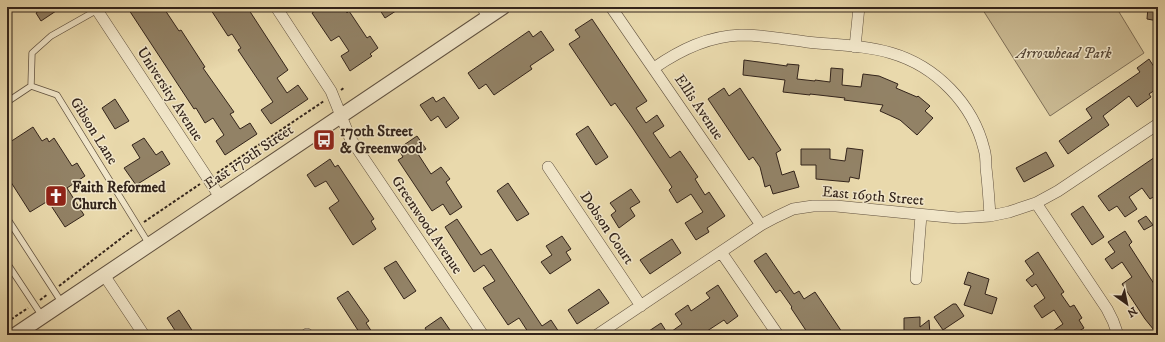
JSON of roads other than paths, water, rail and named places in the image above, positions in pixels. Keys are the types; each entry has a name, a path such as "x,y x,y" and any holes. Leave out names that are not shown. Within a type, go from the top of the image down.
{"street":[{"name":"Greenwood Avenue","path":"276,7 332,91 350,138 483,335"},
{"name":"East 170th Street","path":"15,335 342,115 485,12 502,7"},
{"name":"Ellis Avenue","path":"611,7 761,225"},
{"path":"856,47 859,7"},
{"name":"University Avenue","path":"96,8 220,197"},
{"path":"654,68 689,47 718,37 740,35 856,47 888,52 914,62 941,80 960,101 971,117 984,150 990,216"},
{"name":"East 169th Street","path":"597,335 761,225 793,210 812,206 836,206 958,218 990,216 1009,212 1036,203 1058,191 1158,124"},
{"name":"Dobson Court","path":"548,167 641,306"},
{"path":"1036,203 1107,309 1118,335"},
{"path":"916,279 921,215"},
{"path":"721,252 778,335"},
{"path":"104,275 144,335"}],"lane":[{"path":"7,102 31,86 32,53 51,36 96,8"},
{"name":"Gibson Lane","path":"31,86 57,95 149,244"},
{"path":"7,218 62,303"},
{"path":"7,263 42,317"}],"place":[{"name":"170th Street & Greenwood","path":"324,140"},
{"name":"Faith Reformed Church","path":"56,196"}],"park label":[{"name":"Arrowhead Park","path":"1064,53"}]}
